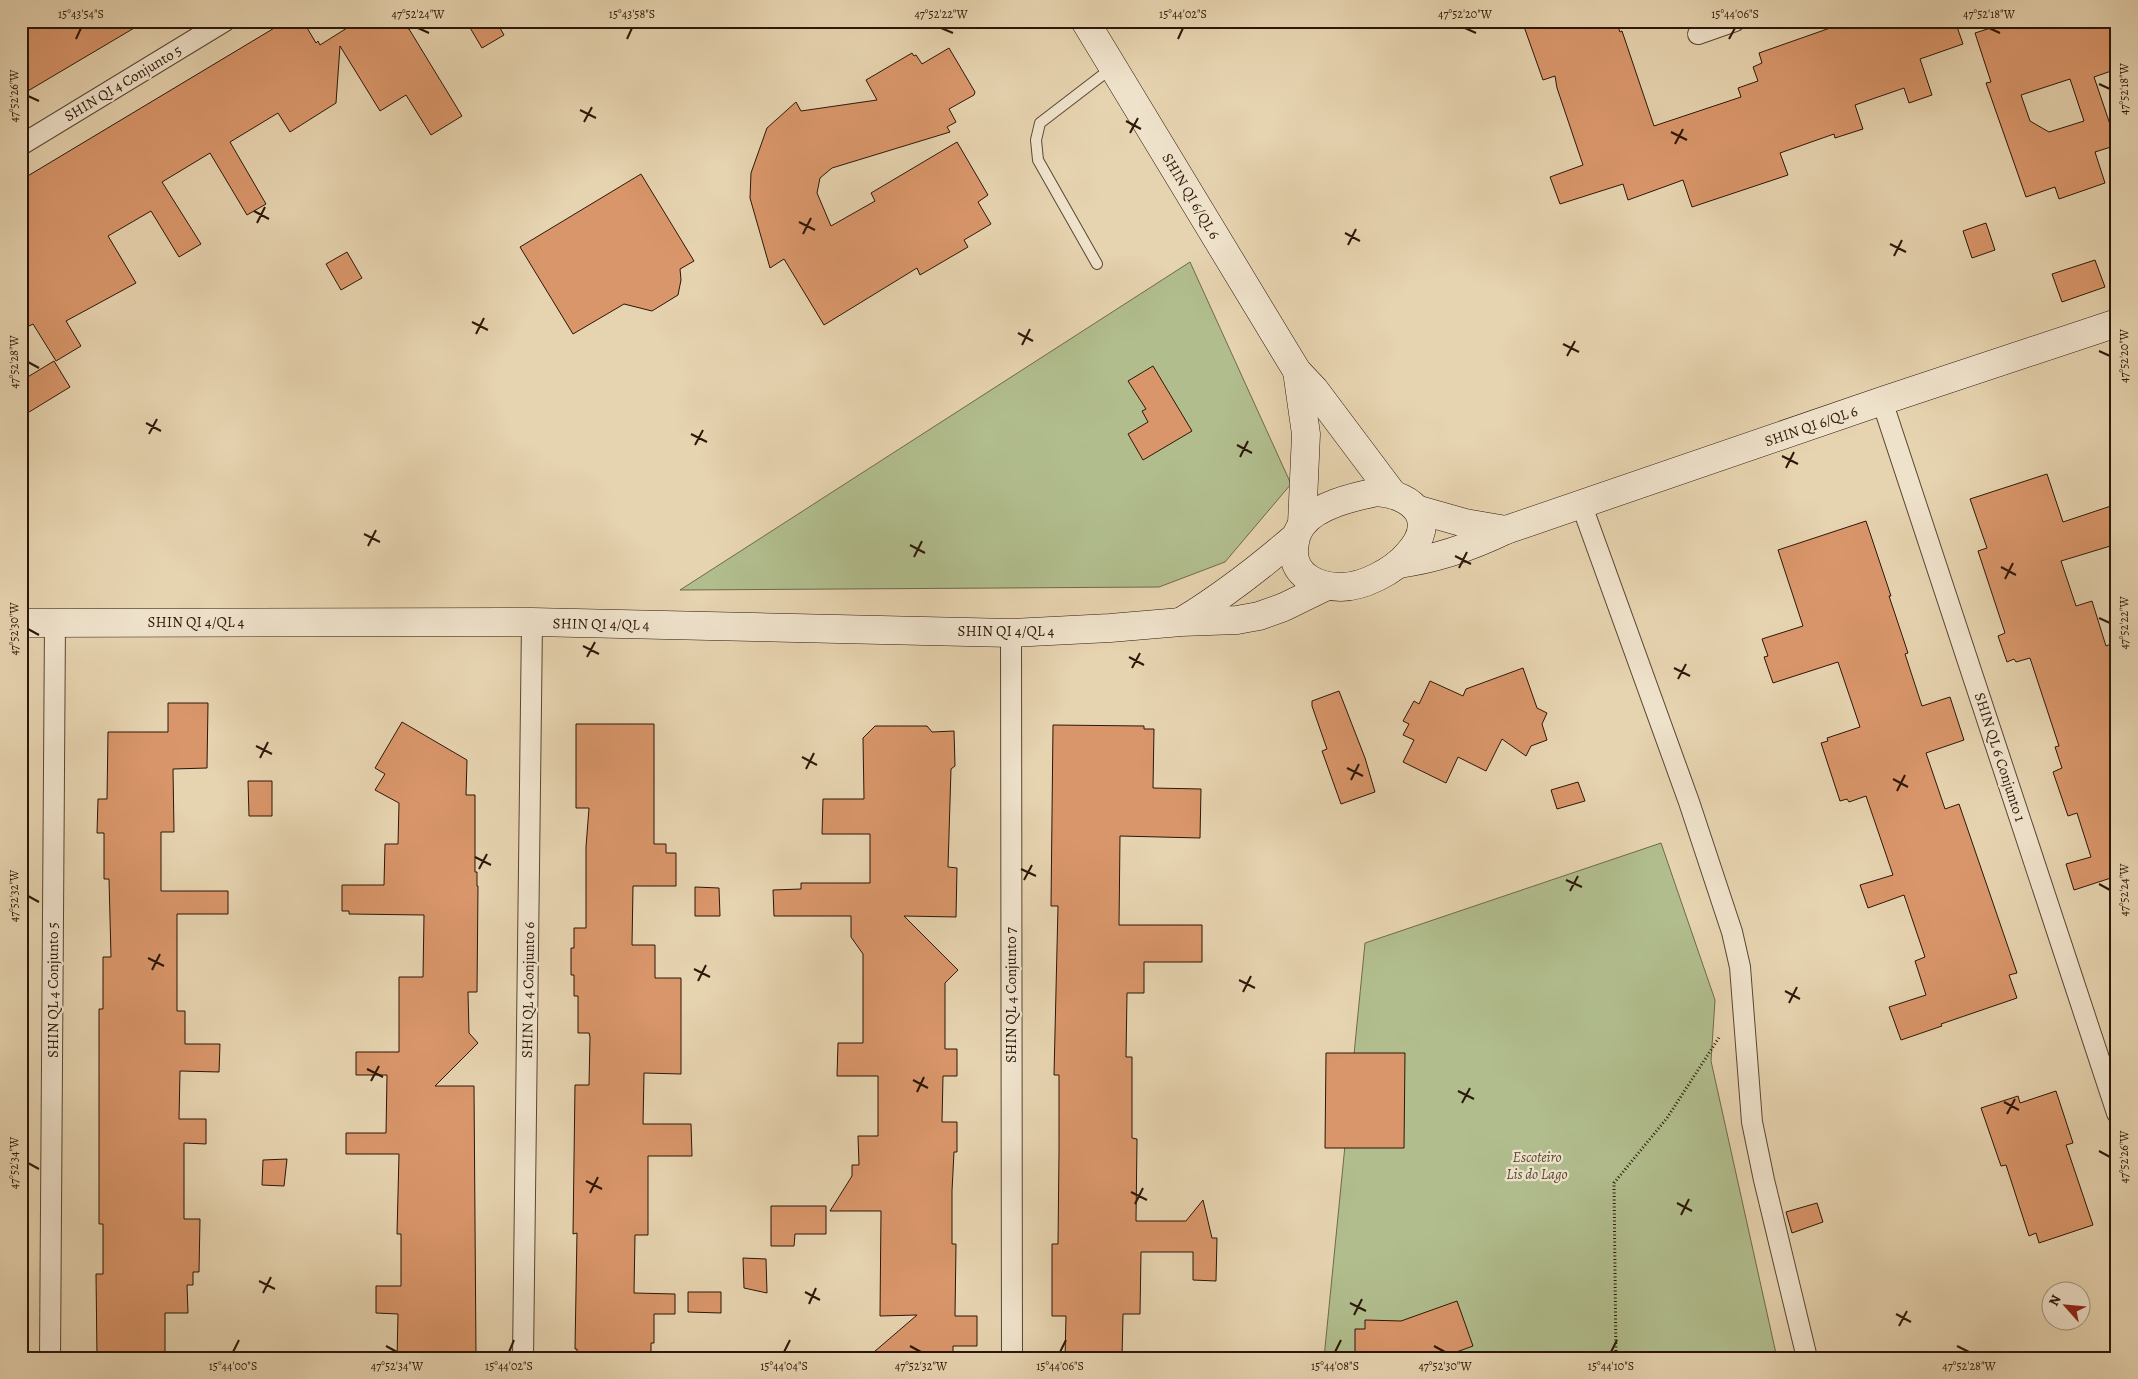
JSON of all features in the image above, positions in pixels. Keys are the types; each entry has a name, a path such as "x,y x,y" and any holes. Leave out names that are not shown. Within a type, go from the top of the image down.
{"street":[{"name":"SHIN QI 4 Conjunto 5","path":"21,145 225,21"},
{"name":"SHIN QI 6/QL 6","path":"1085,21 1297,371 1314,389 1392,493"},
{"path":"1698,34 1735,21"},
{"name":"SHIN QI 6/QL 6","path":"1398,564 1444,556 1466,549 1506,530 1582,506 1882,401 2117,324"},
{"name":"SHIN QI 6/QL 6","path":"1297,371 1306,434 1298,530"},
{"name":"SHIN QL 6 Conjunto 1","path":"1882,401 2117,1113"},
{"path":"1377,492 1392,493 1408,500 1419,510 1422,524 1419,536 1410,553 1398,564 1359,583 1343,587 1327,586 1312,581 1302,574 1296,564 1294,554 1298,530 1326,506 1377,492"},
{"path":"1582,506 1712,869 1736,949 1740,967 1752,1122 1766,1189 1807,1358"},
{"name":"SHIN QI 6/QL 6","path":"1419,510 1465,523 1506,530"},
{"name":"SHIN QI 4/QL 4","path":"1181,622 1214,602 1241,582 1298,530"},
{"name":"SHIN QI 4/QL 4","path":"21,623 532,622 1011,633 1237,620 1259,616 1327,586"},
{"name":"SHIN QL 4 Conjunto 5","path":"50,1358 55,622"},
{"name":"SHIN QL 4 Conjunto 6","path":"523,1358 532,622"},
{"name":"SHIN QL 4 Conjunto 7","path":"1011,633 1012,1358"}],"lane":[{"path":"1097,264 1038,160 1036,140 1040,123 1113,67"}],"path":[{"path":"1616,1358 1614,1183 1667,1118 1742,1002"}],"green space":[{"path":"1190,262 1291,484 1225,562 1159,587 680,590"},
{"name":"Escoteiro Lis do Lago","path":"1661,843 1715,1000 1711,1061 1777,1358 1324,1358 1365,943"}],"building":[{"path":"21,21 146,21 21,95"},
{"path":"286,21 303,21 316,43 318,41 320,45 358,21 376,21 409,29 462,116 431,135 406,95 380,111 340,46 336,103 290,132 278,113 230,142 266,204 247,215 210,153 162,182 201,244 179,257 151,211 108,236 136,283 66,321 81,346 56,361 33,324 21,330 21,180"},
{"path":"466,21 496,21 504,35 482,48"},
{"path":"1522,21 1616,21 1620,32 1622,31 1654,126 1741,97 1738,88 1758,81 1753,67 1762,63 1759,53 1850,21 1955,21 1963,44 1920,59 1932,95 1909,103 1904,88 1855,105 1863,129 1835,138 1834,134 1780,153 1788,175 1692,207 1683,180 1628,200 1623,184 1560,204 1550,177 1583,165 1557,88 1555,76 1543,80"},
{"path":"2001,21 2117,21 2117,69 2094,77 2117,145 2095,152 2105,183 2059,199 2055,187 2026,197 1986,83 1991,82 1975,33 2000,25","holes":["2070,79 2084,121 2049,132 2030,121 2021,95"]},
{"path":"949,48 975,92 974,95 949,109 956,122 947,127 950,132 832,168 820,178 817,193 831,226 875,201 871,193 957,142 988,195 978,202 991,224 964,240 968,247 920,275 917,268 824,325 784,259 770,268 750,198 751,173 767,128 796,102 801,111 877,100 866,80 912,53 914,56 916,55 922,64"},
{"path":"641,174 694,261 680,269 681,280 678,295 652,311 624,304 573,334 520,247"},
{"path":"1986,223 1995,250 1972,258 1963,231"},
{"path":"347,252 362,278 341,290 326,264"},
{"path":"2095,260 2105,287 2062,302 2052,274"},
{"path":"54,361 70,387 21,417 21,381"},
{"path":"1153,366 1192,431 1143,460 1128,434 1148,422 1142,411 1146,409 1128,381"},
{"path":"2047,474 2063,522 2117,504 2117,544 2061,561 2076,606 2092,601 2106,646 2111,644 2117,662 2117,876 2074,890 2066,864 2091,857 2077,813 2068,816 2053,772 2062,768 2055,747 2059,746 2030,658 2016,662 2014,659 2007,662 1998,636 2005,633 1978,551 1987,548 1970,499"},
{"path":"1866,521 1891,596 1889,596 1908,653 1905,654 1922,706 1950,697 1964,740 1926,753 1945,809 1959,804 2017,973 2009,975 2017,998 1901,1040 1889,1007 1926,995 1915,961 1925,957 1904,895 1868,908 1860,885 1893,875 1866,796 1849,802 1847,799 1840,801 1821,743 1828,741 1827,738 1860,727 1838,662 1773,683 1764,657 1768,656 1762,639 1803,626 1778,550"},
{"path":"1523,668 1537,708 1547,713 1542,724 1547,740 1531,746 1526,756 1502,739 1486,771 1458,757 1446,783 1403,762 1414,740 1403,735 1409,724 1403,721 1414,701 1419,704 1430,681 1463,696 1466,689"},
{"path":"1339,691 1365,758 1375,792 1341,804 1322,751 1327,749 1312,706 1312,701"},
{"path":"168,703 208,703 207,768 173,769 174,832 161,832 161,891 228,891 228,914 177,914 177,1011 185,1011 185,1044 220,1044 219,1072 180,1071 179,1119 206,1119 206,1144 184,1143 184,1219 200,1219 199,1272 193,1272 193,1285 187,1285 188,1313 165,1313 165,1358 97,1358 96,1274 103,1274 103,1224 99,1224 99,1009 103,1009 103,957 111,957 109,879 104,879 104,833 97,833 98,799 107,799 108,732 168,732"},
{"path":"402,722 467,760 466,795 475,795 475,872 477,872 478,886 477,992 468,992 469,1033 478,1043 435,1086 474,1086 476,1358 397,1358 398,1314 376,1313 376,1286 401,1286 401,1234 397,1234 399,1154 346,1154 346,1133 386,1133 387,1075 356,1075 356,1052 399,1052 399,977 423,977 424,915 349,914 349,911 342,911 342,885 384,885 385,844 398,844 399,803 375,790 385,774 375,768"},
{"path":"576,724 654,724 654,844 666,844 666,853 676,853 676,886 633,886 632,945 655,945 655,978 681,978 681,1074 644,1073 643,1124 691,1124 692,1156 648,1156 648,1235 635,1235 634,1293 675,1294 675,1314 654,1314 654,1343 651,1343 651,1358 577,1358 577,1349 575,1349 577,1233 573,1234 575,1085 589,1085 590,1037 589,1033 578,1033 578,996 574,996 574,975 571,975 571,948 574,948 574,928 586,928 586,847 589,808 576,808"},
{"path":"1053,725 1144,726 1144,729 1154,729 1153,788 1201,789 1200,838 1120,836 1119,925 1202,925 1202,962 1144,962 1144,993 1127,993 1126,1057 1132,1057 1132,1138 1137,1139 1136,1221 1186,1221 1203,1200 1212,1238 1217,1238 1216,1281 1193,1280 1193,1252 1141,1252 1140,1314 1123,1314 1122,1358 1065,1358 1066,1316 1052,1316 1052,1244 1058,1244 1059,1152 1059,1075 1054,1075 1058,906 1051,906"},
{"path":"875,726 927,726 932,732 954,731 955,766 951,769 948,867 957,868 956,917 904,916 958,970 945,983 945,1049 957,1049 957,1076 943,1076 942,1122 957,1122 957,1152 954,1152 952,1191 952,1244 956,1244 955,1316 977,1316 977,1346 953,1346 953,1358 867,1358 917,1315 880,1316 881,1211 830,1211 852,1176 852,1165 859,1165 858,1136 878,1136 878,1076 837,1076 838,1043 863,1043 863,954 851,937 851,916 774,916 773,890 801,889 801,883 870,883 870,834 822,834 823,799 864,799 863,738"},
{"path":"248,781 272,781 272,816 249,816"},
{"path":"1578,782 1585,801 1557,809 1551,790"},
{"path":"695,887 719,888 720,916 695,916"},
{"path":"1326,1053 1405,1053 1404,1148 1325,1148"},
{"path":"2056,1091 2073,1143 2066,1145 2093,1225 2039,1243 2036,1233 2029,1236 2006,1165 2001,1166 1981,1108 2018,1096 2020,1103"},
{"path":"287,1159 284,1186 262,1185 263,1160"},
{"path":"1817,1203 1823,1222 1792,1233 1786,1212"},
{"path":"771,1206 826,1206 826,1234 795,1234 794,1246 771,1246"},
{"path":"743,1258 766,1259 767,1293 744,1288"},
{"path":"688,1292 721,1292 721,1313 688,1312"},
{"path":"1457,1301 1473,1346 1440,1358 1355,1358 1355,1329 1365,1329 1365,1320 1401,1321"}]}
